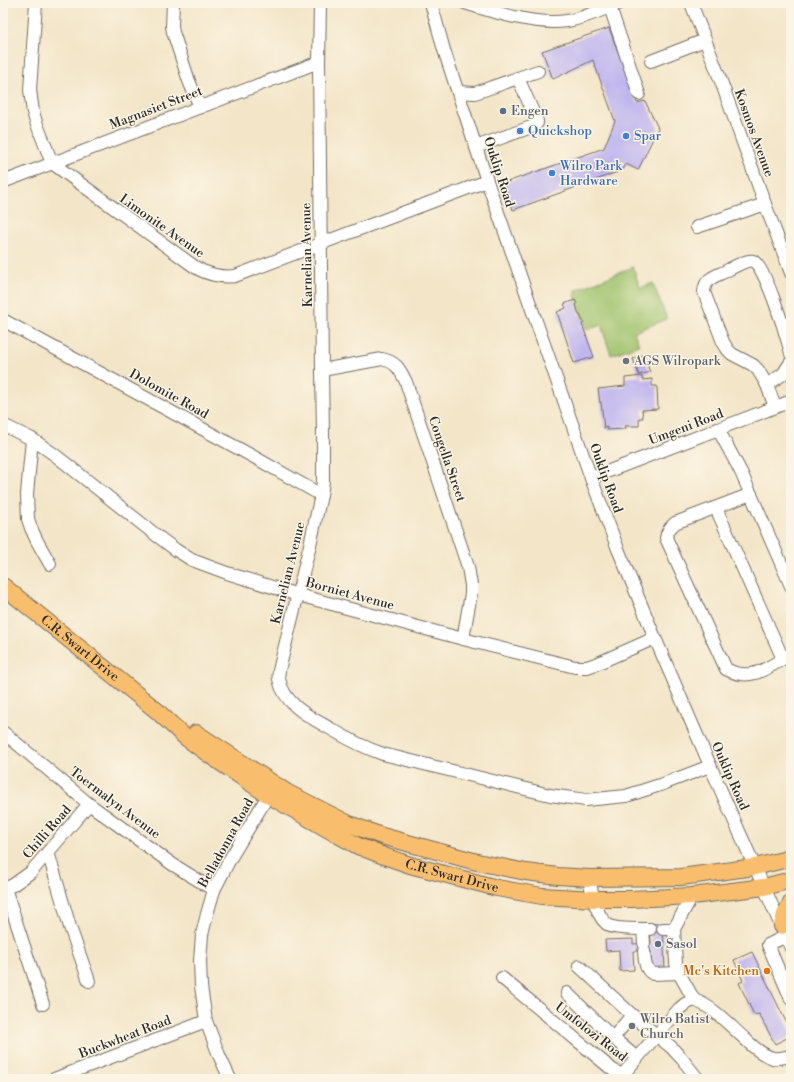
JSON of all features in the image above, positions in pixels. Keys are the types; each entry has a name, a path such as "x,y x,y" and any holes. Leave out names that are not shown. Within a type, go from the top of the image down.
{"main road":[{"name":"C.R. Swart Drive","path":"3,586 156,710 195,744 272,789 358,846 384,856 410,865 497,888 542,896 594,899 692,896 764,887 791,880"},
{"name":"C.R. Swart Drive","path":"272,789 288,793 349,824 382,836 477,862 519,871 590,878 681,877 755,867 791,858"},
{"path":"784,931 785,914 791,903"}],"street":[{"path":"36,3 30,82 31,93 33,112 36,122 52,163"},
{"path":"172,3 173,32 189,81 200,107"},
{"name":"Karnelian Avenue","path":"320,3 319,62 323,432 322,481 321,495 278,677 281,687 294,705 309,716 349,740 376,752 550,795 586,800 626,796 710,766"},
{"name":"Ouklip Road","path":"431,3 444,50 487,181 591,478 618,549 710,766 791,948"},
{"path":"464,3 520,18 556,22 576,19 615,5 639,94"},
{"name":"Kosmos Avenue","path":"691,3 764,204 791,273"},
{"path":"651,61 705,40"},
{"name":"Magnasiet Street","path":"3,182 319,62"},
{"path":"458,92 475,93 538,71"},
{"path":"476,147 534,126 537,123 518,78"},
{"name":"Limonite Avenue","path":"52,163 195,267 218,276 228,277 235,276 487,181"},
{"path":"697,227 764,204"},
{"path":"775,408 767,385 758,370 753,365 732,354 723,342 704,292 705,285 708,281 719,274 744,263 749,261 755,262 764,277 779,315 791,354"},
{"name":"Dolomite Road","path":"3,320 254,456 321,495"},
{"name":"Congella Street","path":"322,370 382,359 389,360 400,370 406,382 468,567 471,594 463,639"},
{"path":"767,385 783,374 791,362"},
{"name":"Umgeni Road","path":"591,478 791,401"},
{"name":"Borniet Avenue","path":"3,425 32,439 55,455 184,556 227,573 298,595 575,667 596,664 655,638"},
{"path":"718,429 787,566 791,586"},
{"path":"32,439 27,494 28,519 37,541 50,564"},
{"path":"716,508 787,657 760,673 746,675 734,674 726,669 666,538 666,533 675,523 751,494"},
{"name":"Toermalyn Avenue","path":"3,732 89,804 172,864 214,890"},
{"name":"Belladonna Road","path":"230,1079 206,1021 201,986 200,961 202,935 214,890 230,859 272,789"},
{"name":"Chilli Road","path":"4,888 13,885 31,872 89,804"},
{"path":"48,852 70,927 89,981"},
{"path":"590,878 594,899 600,917 609,926 647,929 644,947 646,965 651,973 678,973"},
{"path":"4,888 43,1004"},
{"path":"692,896 669,929 678,973 694,1000 704,1004 716,1013 754,1048 765,1055 774,1058 791,1056"},
{"path":"784,931 768,945 791,999"},
{"path":"579,966 632,1015 671,1047 698,1079"},
{"name":"Umfolozi Road","path":"502,978 617,1073 623,1074 679,1009 685,1004 694,1000"},
{"path":"567,993 613,1038 637,1058"},
{"path":"613,1038 632,1015"},
{"name":"Buckwheat Road","path":"54,1079 75,1075 206,1021"}],"green space":[{"path":"633,267 640,288 653,283 667,319 634,332 639,345 611,355 601,325 586,330 574,291"}],"building":[{"path":"609,28 637,103 645,101 658,128 638,170 626,164 623,170 513,210 504,183 604,148 615,121 593,60 553,79 542,51"},
{"path":"575,300 579,315 584,323 582,324 594,357 574,363 557,312 566,308 564,304"},
{"path":"643,355 650,372 639,375 633,359"},
{"name":"AGS Wilropark","path":"642,376 642,380 652,379 652,386 657,386 658,409 642,410 643,418 639,418 639,426 625,426 626,429 607,430 607,427 604,428 598,389 625,386 625,378"},
{"path":"650,924 663,924 665,970 652,971 651,951 633,951 634,970 620,971 619,950 606,951 605,940 633,939 633,944 651,943"},
{"path":"752,952 791,1032 791,1036 775,1044 759,1014 754,1015 739,983 743,981 734,960"}],"place":[{"name":"Engen","path":"503,111"},
{"name":"Quickshop","path":"520,131"},
{"name":"Spar","path":"626,136"},
{"name":"Wilro Park Hardware","path":"552,173"},
{"name":"AGS Wilropark","path":"626,361"},
{"name":"Sasol","path":"658,944"},
{"name":"Mc's Kitchen","path":"767,971"},
{"name":"Wilro Batist Church","path":"632,1026"}]}
